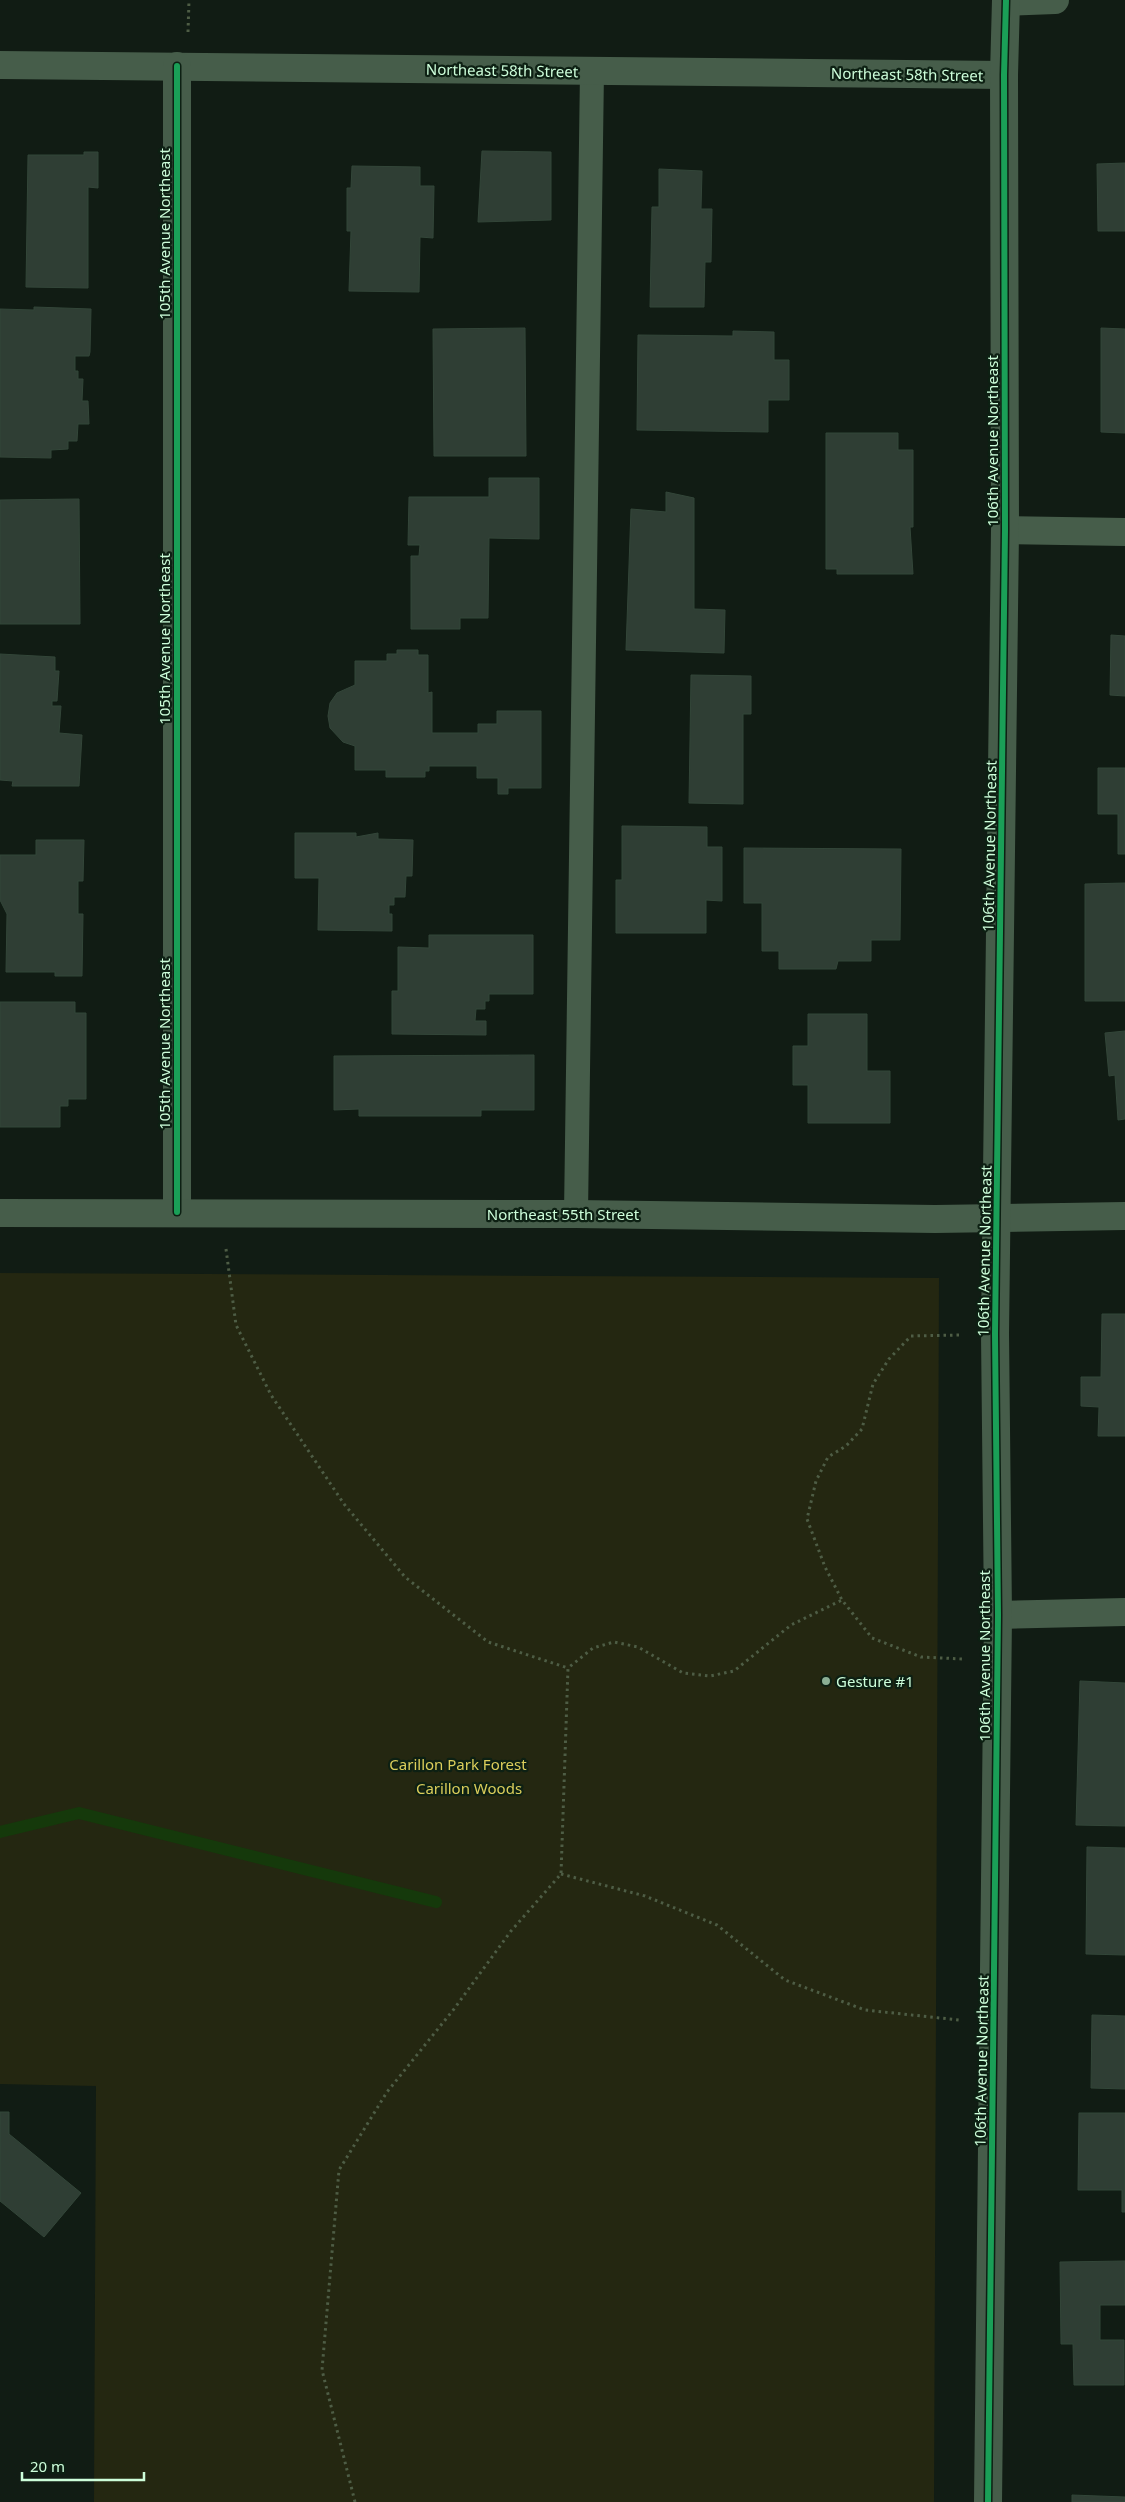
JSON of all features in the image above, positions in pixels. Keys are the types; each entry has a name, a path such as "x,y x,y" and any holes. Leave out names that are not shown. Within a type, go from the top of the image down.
{"street":[{"path":"1006,1 1055,0"},
{"name":"106th Avenue Northeast","path":"988,2502 998,1614 995,1334 1005,530 1004,75 1006,1"},
{"name":"Northeast 58th Street","path":"0,65 1004,75"},
{"name":"105th Avenue Northeast","path":"177,66 177,1212"},
{"path":"1005,530 1125,532"},
{"name":"Northeast 55th Street","path":"0,1213 576,1214 935,1218 1125,1216"},
{"path":"998,1614 1125,1612"}],"lane":[{"path":"576,1214 592,71"}],"path":[{"path":"221,1214 236,1325 271,1395 344,1504 405,1577 488,1642 568,1668"},
{"path":"995,1334 912,1336 889,1359 873,1384 862,1429 846,1446 828,1457 816,1481 807,1519 826,1567 842,1600 872,1638 921,1657 997,1659"},
{"path":"355,2502 322,2370 339,2170 387,2092 454,2008 511,1931 561,1874 568,1668 593,1648 614,1642 638,1646 682,1673 710,1676 734,1671 792,1625 842,1600"},
{"path":"561,1874 645,1896 718,1925 786,1980 865,2010 994,2024"}],"green space":[{"name":"Carillon Woods","path":"0,1273 939,1278 934,2502 94,2502 96,2086 0,2084"}],"building":[{"path":"482,151 551,152 551,220 478,222"},
{"path":"84,152 98,152 98,188 88,187 88,288 26,287 28,155 84,155"},
{"path":"1125,163 1125,231 1098,231 1097,164"},
{"path":"352,166 420,167 420,186 434,186 433,238 420,237 419,292 349,291 351,231 347,231 347,188 351,188"},
{"path":"659,169 702,171 701,209 712,209 711,262 705,262 704,307 650,307 652,207 659,207"},
{"path":"34,307 91,309 89,356 75,356 75,371 78,371 78,379 83,379 82,401 88,401 89,424 78,424 77,441 68,441 68,449 51,450 51,458 0,457 0,309 34,310"},
{"path":"525,328 526,456 434,456 433,329"},
{"path":"1101,328 1125,329 1125,433 1101,432"},
{"path":"733,331 774,332 774,360 789,360 789,400 768,400 768,432 637,430 638,335 733,336"},
{"path":"826,433 898,433 898,450 913,450 913,527 910,527 913,574 837,574 837,569 826,569"},
{"path":"489,478 539,478 539,539 489,538 488,618 460,618 460,629 411,629 411,556 419,556 420,545 408,545 409,497 489,497"},
{"path":"666,492 694,498 694,609 725,610 724,653 626,650 631,509 666,512"},
{"path":"79,499 80,624 0,624 0,500"},
{"path":"1111,635 1125,636 1125,696 1110,695"},
{"path":"397,650 418,650 418,655 428,655 428,693 432,692 432,733 478,733 478,724 497,724 497,711 541,711 541,788 508,788 508,794 498,794 498,778 477,778 477,766 429,766 429,771 425,771 425,777 386,777 386,770 355,770 355,746 343,742 330,728 328,716 330,703 337,693 355,685 355,661 387,661 387,654 397,654"},
{"path":"0,654 55,657 55,671 59,671 57,701 52,701 52,706 61,706 59,733 82,735 79,786 12,786 13,781 0,780"},
{"path":"691,675 751,676 751,714 743,714 743,804 689,803"},
{"path":"1098,768 1125,768 1125,854 1118,854 1118,814 1098,814"},
{"path":"622,826 707,827 707,847 722,847 722,901 706,900 706,933 616,933 616,880 622,880"},
{"path":"295,833 356,833 356,837 378,833 378,839 413,840 412,876 406,876 405,897 394,897 394,905 389,905 389,914 392,914 392,931 318,930 319,878 295,878"},
{"path":"36,840 84,840 83,881 78,881 78,914 83,914 82,976 55,976 55,972 6,972 7,914 0,900 0,855 36,855"},
{"path":"744,848 901,849 900,940 871,940 871,961 838,961 836,969 779,969 779,951 762,951 762,903 744,903"},
{"path":"1125,883 1125,1001 1085,1001 1085,884"},
{"path":"429,935 533,935 533,994 489,994 489,1001 485,1001 485,1009 476,1009 475,1021 486,1021 486,1035 392,1034 392,991 398,991 398,947 429,948"},
{"path":"0,1002 75,1002 75,1013 86,1013 86,1099 68,1099 68,1106 60,1106 60,1127 0,1127"},
{"path":"808,1014 867,1014 867,1071 890,1071 890,1123 808,1123 808,1085 793,1085 793,1046 808,1046"},
{"path":"1125,1031 1125,1119 1118,1120 1115,1075 1109,1076 1105,1033"},
{"path":"534,1055 534,1110 481,1110 481,1116 359,1116 359,1109 334,1110 334,1056"},
{"path":"1102,1314 1125,1314 1125,1436 1098,1436 1099,1407 1081,1406 1081,1377 1101,1377"},
{"path":"1080,1681 1125,1683 1125,1826 1076,1825"},
{"path":"1087,1847 1125,1848 1125,1955 1086,1954"},
{"path":"1092,2015 1125,2016 1125,2089 1091,2088"},
{"path":"0,2112 9,2112 9,2134 81,2193 44,2237 0,2201"},
{"path":"1079,2113 1125,2113 1125,2212 1122,2212 1122,2190 1078,2190"},
{"path":"1125,2261 1125,2305 1100,2305 1100,2340 1124,2340 1124,2385 1074,2385 1073,2344 1061,2344 1060,2262"},
{"path":"1072,2495 1125,2497 1125,2502 1072,2502"}],"waterway":[{"path":"0,1832 79,1813 436,1902"}],"cycle path":[{"path":"988,2502 998,1615 995,1334 1005,530 1004,75 1006,0"},
{"path":"177,66 177,1212"}],"place":[{"name":"Gesture #1","path":"826,1681"}],"park label":[{"name":"Carillon Park Forest","path":"458,1764"}]}
